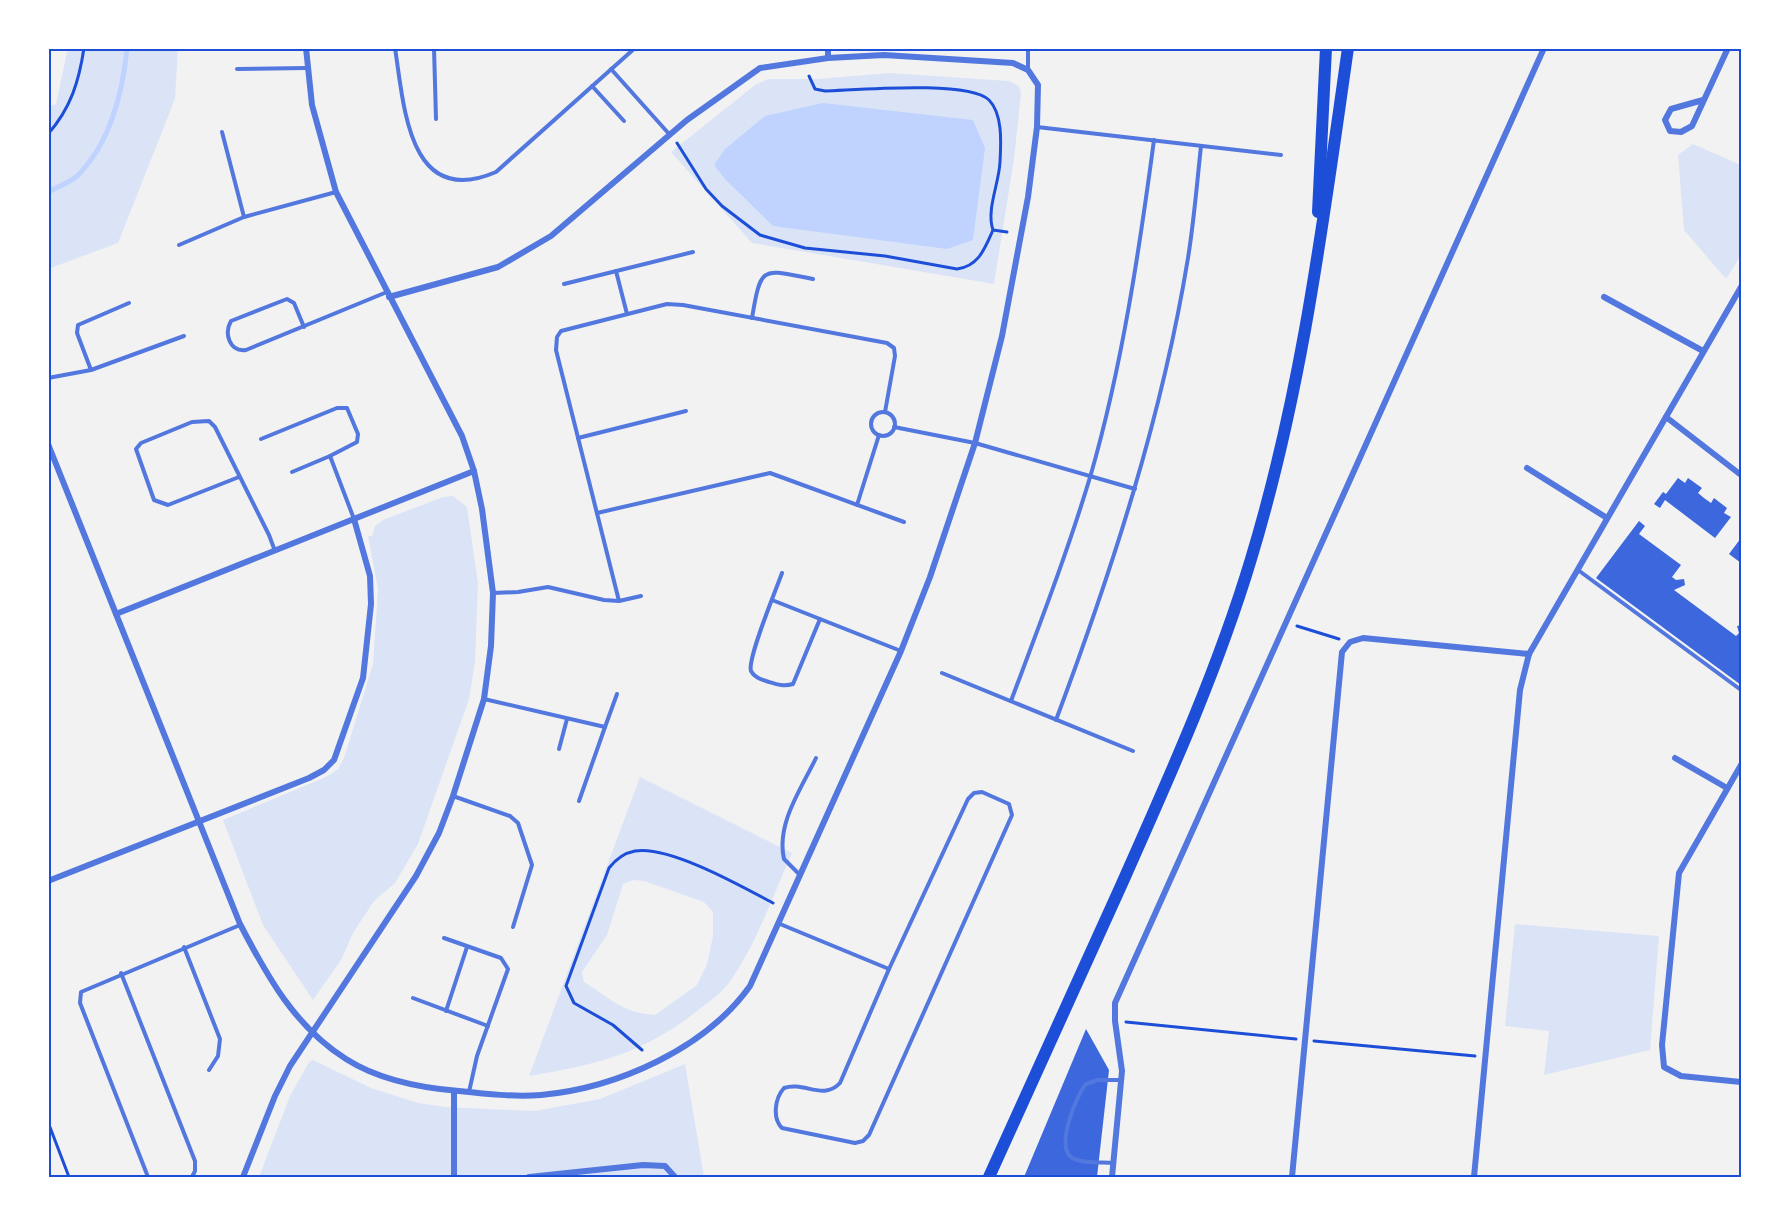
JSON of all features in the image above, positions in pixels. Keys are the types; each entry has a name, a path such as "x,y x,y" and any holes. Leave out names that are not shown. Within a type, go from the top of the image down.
{"main road":[{"path":"1317,267 1320,146 1326,48"},
{"path":"989,1177 1161,796 1226,632 1251,560 1284,436 1317,267 1348,48"}],"street":[{"path":"243,1177 275,1096 312,1032 416,876 439,832 484,699 490,646 493,592 487,539 474,471 462,436 336,192 316,124 306,48"},
{"path":"828,48 828,58"},
{"path":"1112,1177 1121,1080 1121,1059 1114,1021 1116,1003 1544,48"},
{"path":"1702,100 1671,109 1665,120 1670,131 1688,130 1698,114 1702,100 1728,48"},
{"path":"48,444 240,924 280,994 312,1032 327,1047 362,1067 414,1086 527,1096 555,1093 618,1076 674,1051 710,1027 742,998 758,973 901,651 930,577 975,443 1002,336 1028,197 1037,127 1039,92 1035,78 1028,70 1013,63 884,55 828,58 774,64 760,68 704,107 551,236 509,262 488,271 388,295"},
{"path":"1474,1177 1520,690 1529,654 1741,287"},
{"path":"1604,297 1703,351"},
{"path":"1666,417 1741,475"},
{"path":"1527,468 1606,518"},
{"path":"116,614 474,471"},
{"path":"48,881 309,778 324,770 334,760 363,678 370,626 370,576 354,519"},
{"path":"1292,1177 1342,652 1350,642 1363,638 1529,654"},
{"path":"1675,758 1727,788"},
{"path":"1741,765 1684,860 1676,884 1662,1061 1668,1071 1681,1076 1741,1082"},
{"path":"453,1091 454,1177"},
{"path":"529,1177 643,1165 665,1167 675,1177"}],"lane":[{"path":"395,48 406,115 416,150 439,173 462,179 496,172 634,48"},
{"path":"434,48 436,119"},
{"path":"1028,48 1028,70"},
{"path":"237,69 307,68"},
{"path":"611,69 670,135"},
{"path":"592,86 624,121"},
{"path":"1037,127 1281,154"},
{"path":"222,132 244,217"},
{"path":"1011,701 1046,608 1090,475 1117,369 1154,140"},
{"path":"1056,720 1100,604 1135,489 1188,258 1201,146"},
{"path":"179,245 244,217 336,192"},
{"path":"564,284 693,252"},
{"path":"616,271 627,314"},
{"path":"752,318 758,281 762,276 776,272 813,279"},
{"path":"304,327 294,303 287,299 231,321 227,332 231,345 239,351 246,350 388,295"},
{"path":"91,370 77,333 78,325 80,322 129,303"},
{"path":"619,601 556,350 557,337 566,328 675,304 891,345 895,356 885,412"},
{"path":"48,378 91,370 184,336"},
{"path":"261,439 337,408 347,408 358,434 357,442 292,472"},
{"path":"578,438 686,411"},
{"path":"885,412 892,417 894,426 888,434 879,435 874,432 871,421 879,413 885,412"},
{"path":"239,477 168,505 162,505 154,500 136,449 141,443 192,422 209,421 215,427 275,551"},
{"path":"894,426 975,443 1135,489"},
{"path":"856,505 879,435"},
{"path":"330,456 354,519"},
{"path":"597,513 770,473 904,522"},
{"path":"1578,570 1741,690"},
{"path":"782,573 750,661 752,674 758,679 785,687 793,684 820,619"},
{"path":"493,592 518,592 548,587 619,601 641,596"},
{"path":"772,600 901,651"},
{"path":"942,673 1133,751"},
{"path":"579,801 617,694"},
{"path":"484,699 605,727"},
{"path":"559,749 567,719"},
{"path":"801,875 784,860 782,836 786,819 816,758"},
{"path":"982,792 1009,804 1012,816 869,1135 863,1141 855,1143 782,1128 775,1114 780,1092 784,1088 791,1086 825,1092 840,1083 889,969 968,799 974,793 982,792"},
{"path":"453,796 510,816 518,823 532,865 513,927"},
{"path":"148,1177 79,998 81,992 240,924"},
{"path":"780,924 889,969"},
{"path":"444,938 501,958 508,969 477,1056 469,1092"},
{"path":"184,947 220,1039 218,1056 209,1070"},
{"path":"446,1011 467,947"},
{"path":"121,974 195,1161 195,1171 192,1177"},
{"path":"413,998 488,1026"},
{"path":"1113,1163 1074,1159 1065,1146 1064,1137 1086,1084 1098,1080 1121,1080"}],"path":[{"path":"48,134 59,121 74,95 84,48"},
{"path":"676,142 683,149 694,173 722,206 749,229 771,239 829,252 885,256 957,269 968,268 978,260 993,230 991,216 997,187 1000,142 996,110 988,100 976,94 950,90 825,91 815,89 809,76"},
{"path":"993,230 1007,232"},
{"path":"1286,623 1350,642"},
{"path":"642,1050 613,1025 574,1003 566,986 609,868 614,862 635,851 652,851 682,860 773,903"},
{"path":"48,1122 69,1177"}],"shaded area":[{"path":"68,48 178,48 175,99 118,243 48,269 48,107 56,104"},
{"path":"889,73 1009,81 1019,86 1021,94 1014,159 994,284 752,243 671,152 755,85 768,79 817,79"},
{"path":"1693,144 1741,165 1741,255 1726,279 1684,230 1678,155"},
{"path":"453,496 467,507 478,583 475,662 469,699 418,844 395,883 374,901 353,933 341,960 313,1000 263,925 223,820 326,777 338,769 344,758 373,664 378,589 368,536 372,536 375,526 383,520 443,497"},
{"path":"640,777 792,853 750,948 729,982 716,996 677,1026 638,1048 597,1062 529,1076","holes":["633,880 644,881 704,902 713,912 713,936 707,964 697,985 655,1015 633,1011 617,1004 584,982 582,972 607,935 623,884"]},
{"path":"1515,924 1659,936 1650,1050 1544,1075 1549,1031 1505,1026"},
{"path":"313,1060 371,1088 418,1103 445,1107 535,1111 600,1099 685,1064 704,1177 259,1177 290,1096 309,1062"}],"water":[{"path":"823,103 973,120 985,148 973,240 947,249 773,226 725,179 714,165 725,149 765,116"}],"building":[{"path":"1678,478 1685,483 1688,478 1702,488 1698,493 1704,498 1711,503 1714,498 1727,508 1724,513 1731,517 1715,538 1665,500 1660,508 1654,504 1663,492 1666,494"},
{"path":"1639,521 1645,526 1639,534 1681,565 1672,577 1676,580 1684,579 1685,585 1674,590 1736,636 1739,633 1737,626 1741,625 1741,685 1596,578"},
{"path":"1741,538 1741,563 1729,554"},
{"path":"1086,1029 1109,1070 1097,1177 1024,1177"}],"waterway":[{"path":"48,192 77,176 98,149 118,99 127,48"}]}
